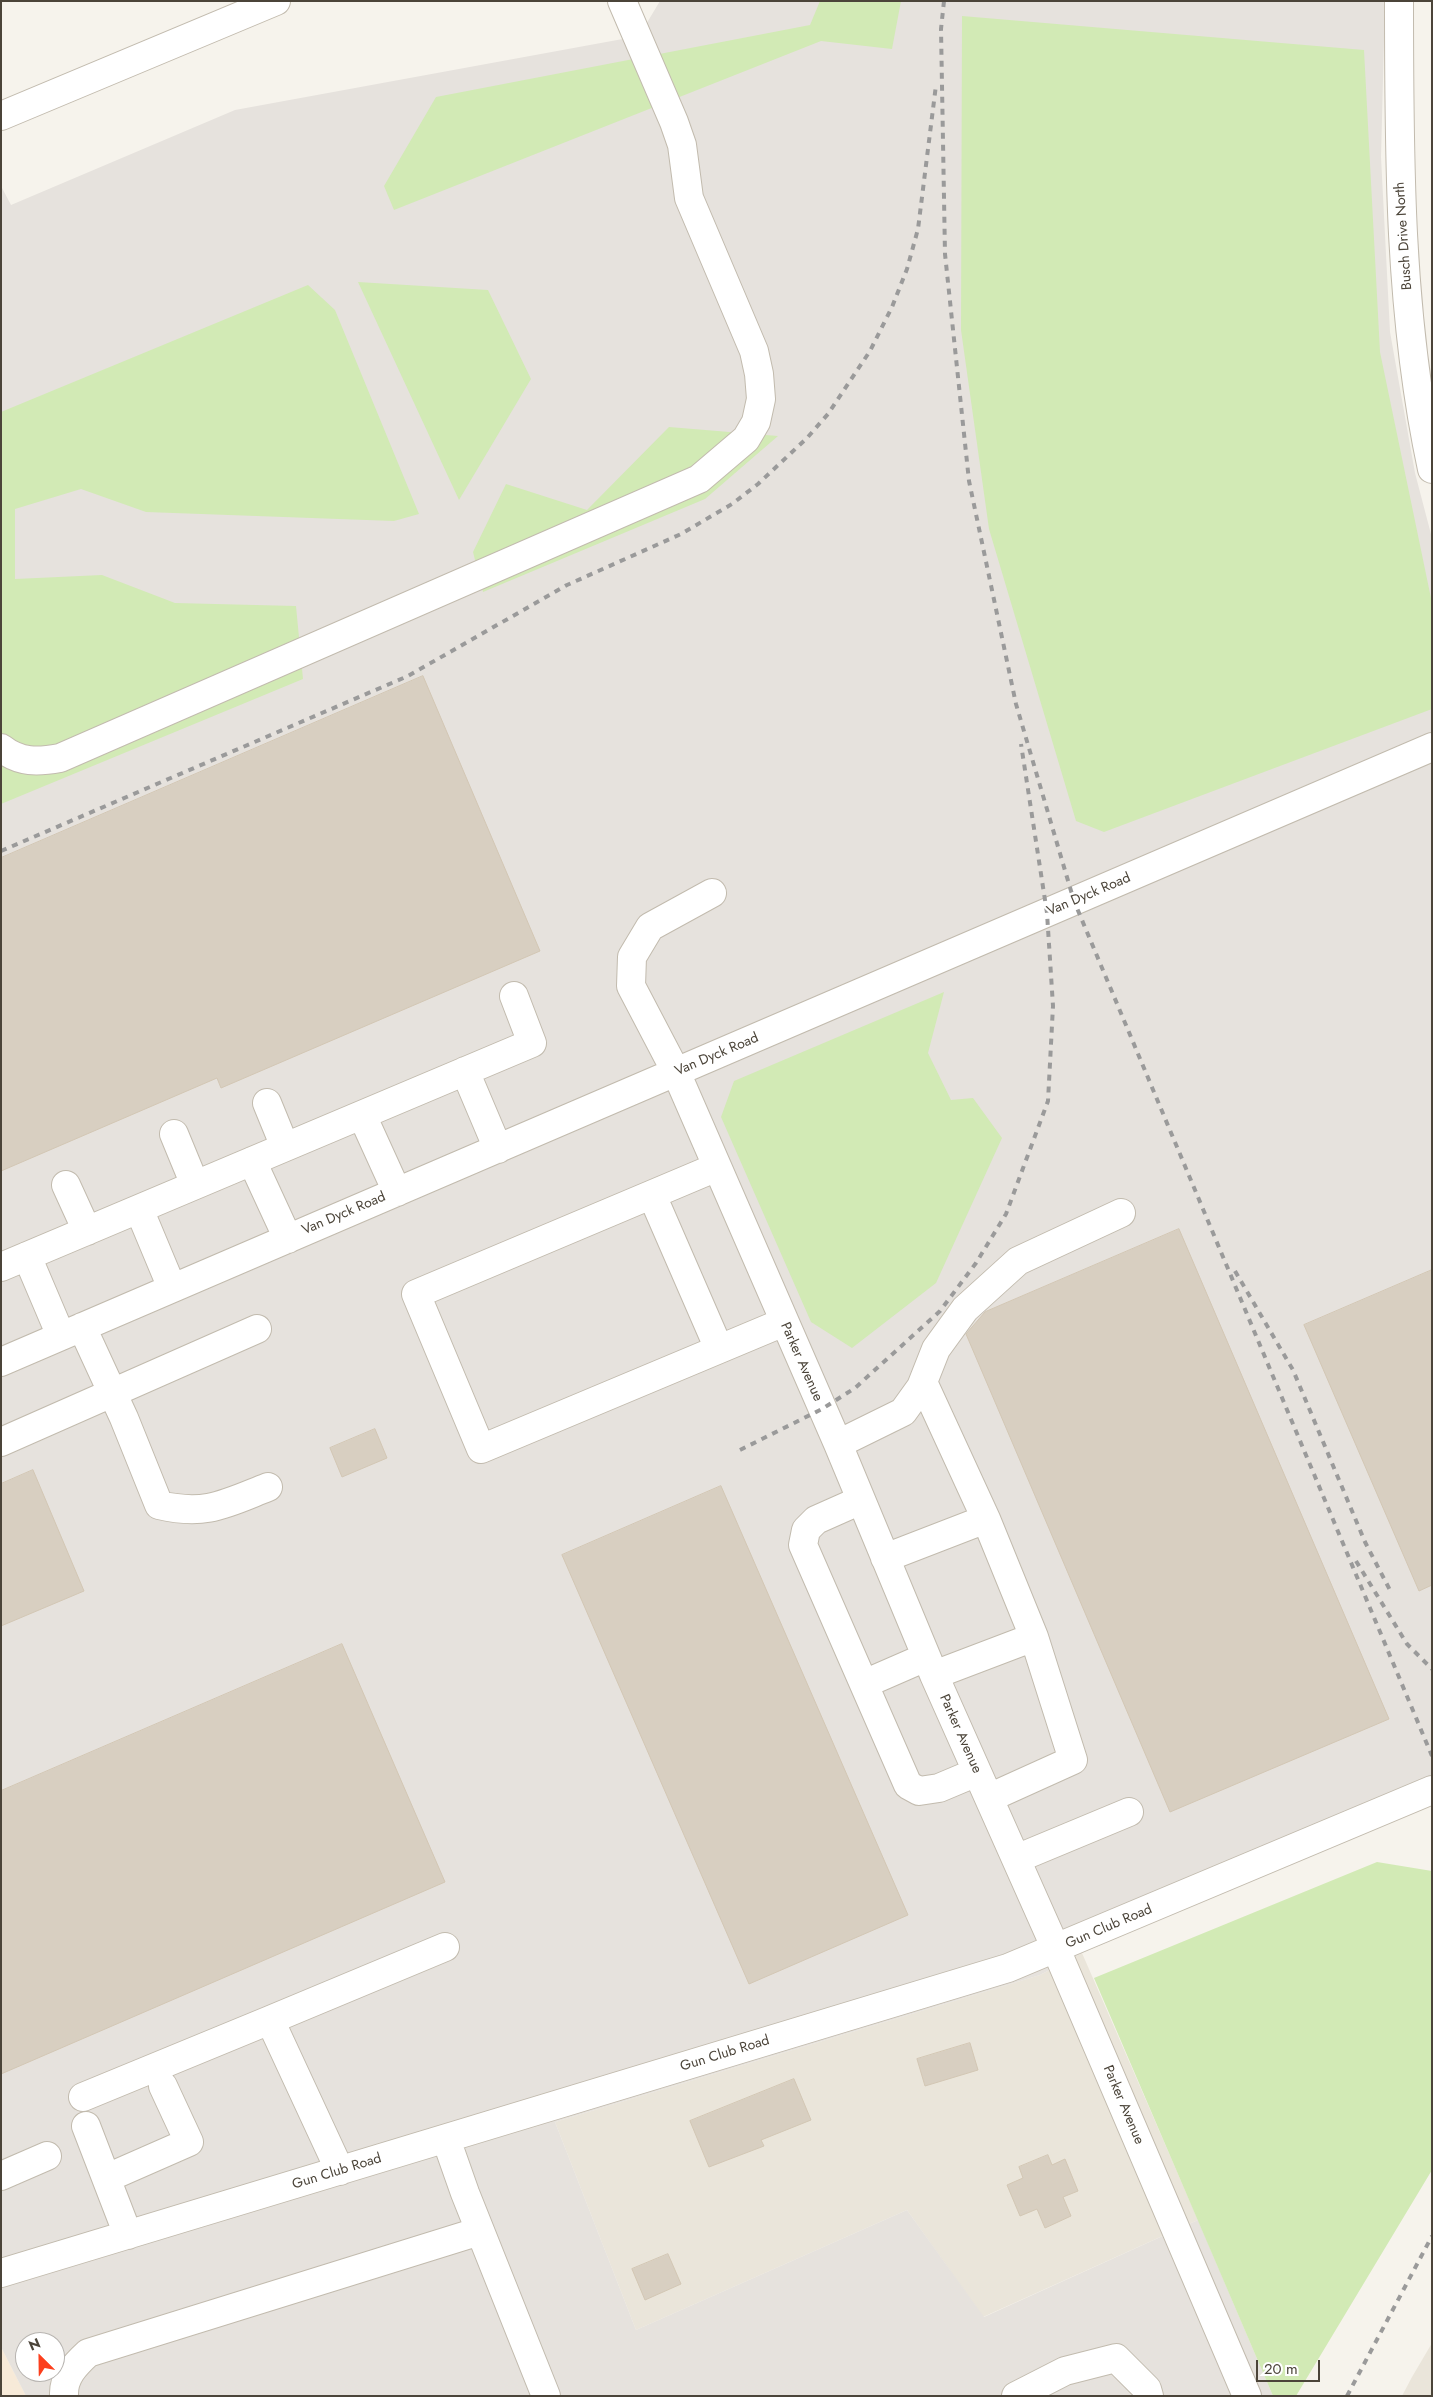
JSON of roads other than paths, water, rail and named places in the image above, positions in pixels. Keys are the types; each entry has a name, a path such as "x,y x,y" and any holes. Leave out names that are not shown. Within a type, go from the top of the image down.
{"street":[{"path":"1,116 276,1"},
{"path":"1,748 22,759 38,762 60,758 699,479 746,439 756,422 761,399 754,351 689,198 682,145 622,1"},
{"name":"Busch Drive North","path":"1399,1 1399,179 1414,364 1432,470"},
{"name":"Van Dyck Road","path":"1,1362 1432,747"},
{"name":"Parker Avenue","path":"712,893 650,927 632,957 631,986 676,1072 838,1444 930,1666 1056,1949 1247,2396"},
{"path":"1,1267 532,1043 514,996"},
{"path":"465,1071 498,1149"},
{"path":"267,1103 285,1147"},
{"path":"362,1115 397,1192"},
{"path":"174,1134 195,1185"},
{"path":"252,1161 288,1239"},
{"path":"717,1167 416,1294 481,1449 784,1322"},
{"path":"66,1185 87,1231"},
{"path":"652,1195 719,1349"},
{"path":"138,1209 172,1288"},
{"path":"838,1444 903,1412 923,1382 936,1349 965,1310 1018,1261 1121,1213"},
{"path":"27,1256 71,1332 112,1392 159,1505 182,1510 217,1508 268,1487"},
{"path":"1,1442 257,1329"},
{"path":"923,1382 986,1519 1034,1637 1073,1760 989,1798"},
{"path":"861,1500 816,1520 806,1530 803,1545 908,1785 919,1791 939,1788 977,1772"},
{"path":"885,1558 986,1519"},
{"path":"864,1684 1034,1637"},
{"name":"Gun Club Road","path":"1,2273 998,1971 1056,1949 1432,1790"},
{"path":"1016,1859 1130,1812"},
{"path":"83,2097 445,1947"},
{"path":"270,2020 340,2171"},
{"path":"108,2178 189,2142 163,2086"},
{"path":"86,2126 108,2178 128,2235"},
{"path":"446,2139 480,2231 546,2396"},
{"path":"1,2176 46,2156"},
{"path":"64,2396 63,2384 73,2367 88,2352 480,2231"},
{"path":"1016,2396 1065,2371 1116,2358 1147,2389 1149,2396"}],"railway":[{"path":"944,1 941,29 945,254 969,481 1016,704 1074,901 1432,1756"},
{"path":"1,851 408,676 567,585 681,534 732,504 758,484 807,438 828,414 870,351 892,307 907,269 918,229 936,85"},
{"path":"740,1450 822,1409 855,1388 940,1311 976,1263 1006,1214 1048,1101 1053,1006 1047,913 1021,744"},
{"path":"1235,1271 1293,1370 1365,1542 1392,1594"},
{"path":"1356,1561 1407,1644 1432,1669"},
{"path":"1347,2396 1432,2236"}]}
